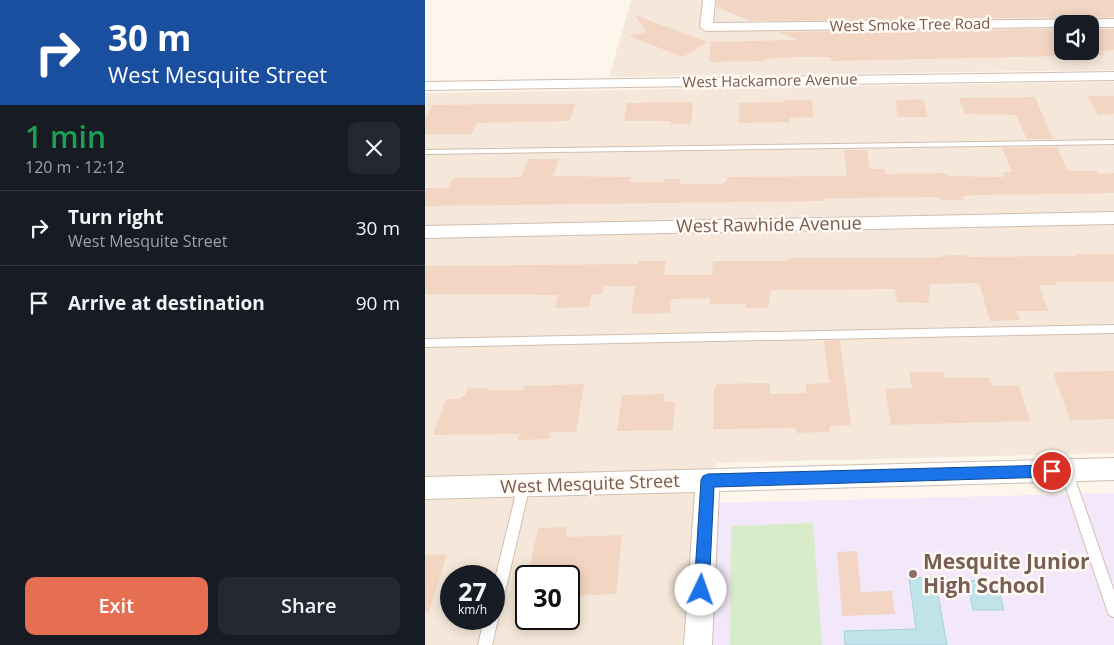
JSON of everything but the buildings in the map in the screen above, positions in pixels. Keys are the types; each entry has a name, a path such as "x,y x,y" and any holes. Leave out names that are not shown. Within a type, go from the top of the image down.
{"street":[{"name":"West Smoke Tree Road","path":"709,0 706,27 1114,23"},
{"name":"West Hackamore Avenue","path":"425,86 1114,76"},
{"name":"West Rawhide Avenue","path":"425,232 1114,218"},
{"name":"West Mesquite Street","path":"425,488 1114,469"},
{"path":"698,645 708,480"}],"lane":[{"path":"425,152 1114,142"},
{"path":"425,343 1114,329"},
{"path":"1066,470 1114,610"},
{"path":"505,565 524,485"},
{"path":"485,645 488,630"}],"shaded area":[{"path":"631,0 1114,0 1114,70 609,77"},
{"path":"1114,82 1114,453 716,463 708,645 425,645 425,93"},
{"name":"Mesquite Junior High School","path":"1114,493 1114,645 708,645 715,503"}],"green space":[{"path":"813,523 822,645 730,645 731,526"}],"water":[{"path":"935,577 947,645 845,645 844,631 916,629 909,578"},
{"path":"997,580 1004,610 973,610 967,581"}],"place":[{"name":"Mesquite Junior High School","path":"913,574"}],"route":[{"path":"701,590 708,480 1052,471"}]}
